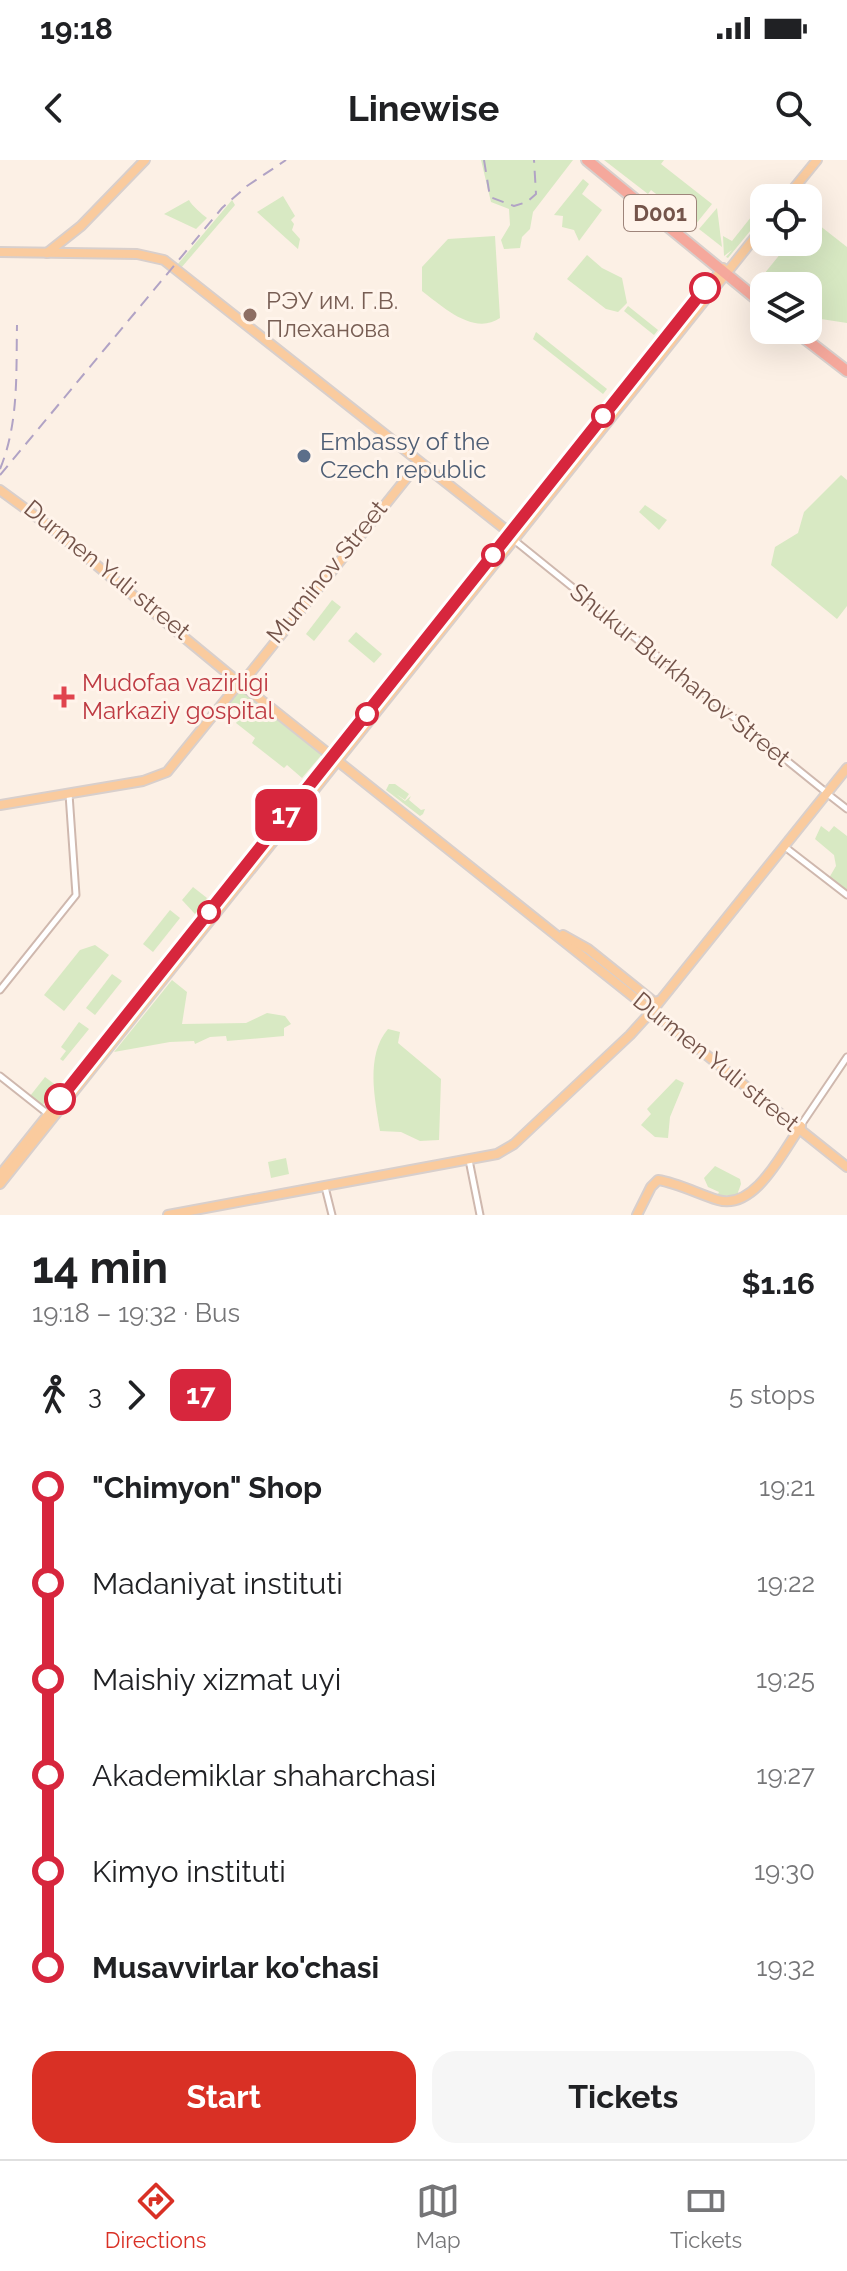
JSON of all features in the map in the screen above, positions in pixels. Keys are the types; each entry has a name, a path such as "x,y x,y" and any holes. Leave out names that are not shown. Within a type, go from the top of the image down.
{"highway":[{"name":"D001","path":"593,162 750,291"},
{"path":"813,344 847,369"},
{"path":"818,344 847,369"}],"main road":[{"path":"791,184 810,160"},
{"path":"797,184 817,160"},
{"path":"44,253 142,161"},
{"path":"44,253 81,226 96,207"},
{"path":"81,226 76,244 80,250 89,253"},
{"path":"0,1184 510,536 750,239"},
{"path":"0,254 143,257 161,263 510,536"},
{"path":"60,254 146,255 164,260 417,463"},
{"name":"Muminov Street","path":"102,786 161,772 417,463"},
{"name":"Durmen Yuli street","path":"0,488 486,873 561,936"},
{"path":"207,919 329,771 337,756"},
{"name":"Durmen Yuli street","path":"337,756 348,768 561,936"},
{"path":"329,771 339,766 348,768"},
{"path":"190,1215 469,1162 509,1148 555,1108 648,1017 847,770"},
{"path":"1,803 102,786"},
{"path":"1,803 102,786"},
{"path":"561,936 588,949 658,1005"},
{"path":"561,936 574,955 648,1017 739,1087 756,1095"},
{"path":"561,936 756,1095"},
{"path":"561,936 800,1127 751,1193"},
{"name":"Durmen Yuli street","path":"756,1095 847,1165"},
{"path":"0,1175 48,1114 62,1102"},
{"path":"636,1215 657,1179 725,1199 751,1193 761,1195"},
{"path":"168,1215 326,1189"}],"street":[{"name":"Shukur Burkhanov Street","path":"510,536 847,809"},
{"path":"0,990 76,895 68,794"},
{"path":"785,847 847,895"},
{"path":"800,1127 847,1057"},
{"path":"0,1076 48,1114"},
{"path":"469,1162 480,1215"},
{"path":"326,1189 332,1215"}],"green space":[{"path":"481,160 573,160 533,212 530,229 522,237 520,248 504,249 501,240 510,225 509,209 491,202"},
{"path":"604,160 664,160 661,164 712,204 691,230 670,213 673,207 651,190 648,194"},
{"path":"583,179 589,184 582,194 602,210 579,241 574,230 562,227 563,216 554,215"},
{"path":"283,196 295,216 291,220 294,224 292,230 300,239 298,249 257,212"},
{"path":"189,200 207,218 196,229 164,214"},
{"path":"232,200 235,205 181,268 177,265"},
{"path":"717,208 722,247 699,229"},
{"path":"750,218 750,231 728,258 732,250 724,256 723,236 732,241"},
{"path":"822,227 847,247 847,323 822,319 822,272 766,272 779,256 822,256"},
{"path":"495,236 500,318 490,323 469,322 422,291 422,267 448,239"},
{"path":"587,255 602,268 622,278 627,303 618,312 606,309 567,279"},
{"path":"628,306 658,330 654,335 624,311"},
{"path":"536,332 607,389 603,394 533,339"},
{"path":"841,475 847,480 847,606 837,619 771,565 775,547 798,533 804,512"},
{"path":"645,505 667,520 659,530 639,512"},
{"path":"332,600 341,607 314,641 306,634"},
{"path":"356,632 382,654 374,663 348,641"},
{"path":"242,688 324,752 302,778 252,743 255,738 236,723 241,716 225,704"},
{"path":"389,784 395,784 409,794 405,800 396,794 405,801 411,796 409,800 421,810 425,809 423,814 420,816 386,790"},
{"path":"821,826 829,832 834,826 847,836 847,892 829,878 836,866 834,855 815,839"},
{"path":"193,887 207,898 195,914 182,900"},
{"path":"170,910 180,918 153,952 143,944"},
{"path":"95,945 109,955 64,1011 44,995 80,950"},
{"path":"112,974 122,981 95,1015 86,1008"},
{"path":"172,980 187,992 182,1024 246,1023 267,1013 285,1016 291,1024 284,1028 284,1036 227,1041 226,1036 210,1037 195,1044 194,1041 170,1042 114,1052"},
{"path":"79,1022 89,1029 63,1061 60,1059 66,1051 61,1047"},
{"path":"388,1029 400,1032 398,1043 441,1079 439,1140 420,1141 401,1132 380,1131 374,1092 374,1065 376,1052"},
{"path":"45,1077 57,1086 42,1106 30,1096"},
{"path":"676,1079 684,1083 670,1117 668,1138 655,1137 641,1125 651,1114 647,1109"},
{"path":"286,1158 289,1174 271,1178 268,1162"},
{"path":"715,1166 740,1179 737,1195 717,1196 719,1192 708,1187 704,1178"}],"railway":[{"path":"0,475 222,208 247,186 286,160"},
{"path":"484,160 490,197 514,206 527,202 536,194 534,160"},
{"path":"0,469 11,434 17,325"}],"bus line":[{"name":"17","path":"60,1099 705,288"}],"place":[{"name":"РЭУ им. Г.В. Плеханова","path":"250,315"},
{"name":"Embassy of the Czech republic","path":"304,456"},
{"name":"Mudofaa vazirligi Markaziy gospital","path":"64,697"}]}
